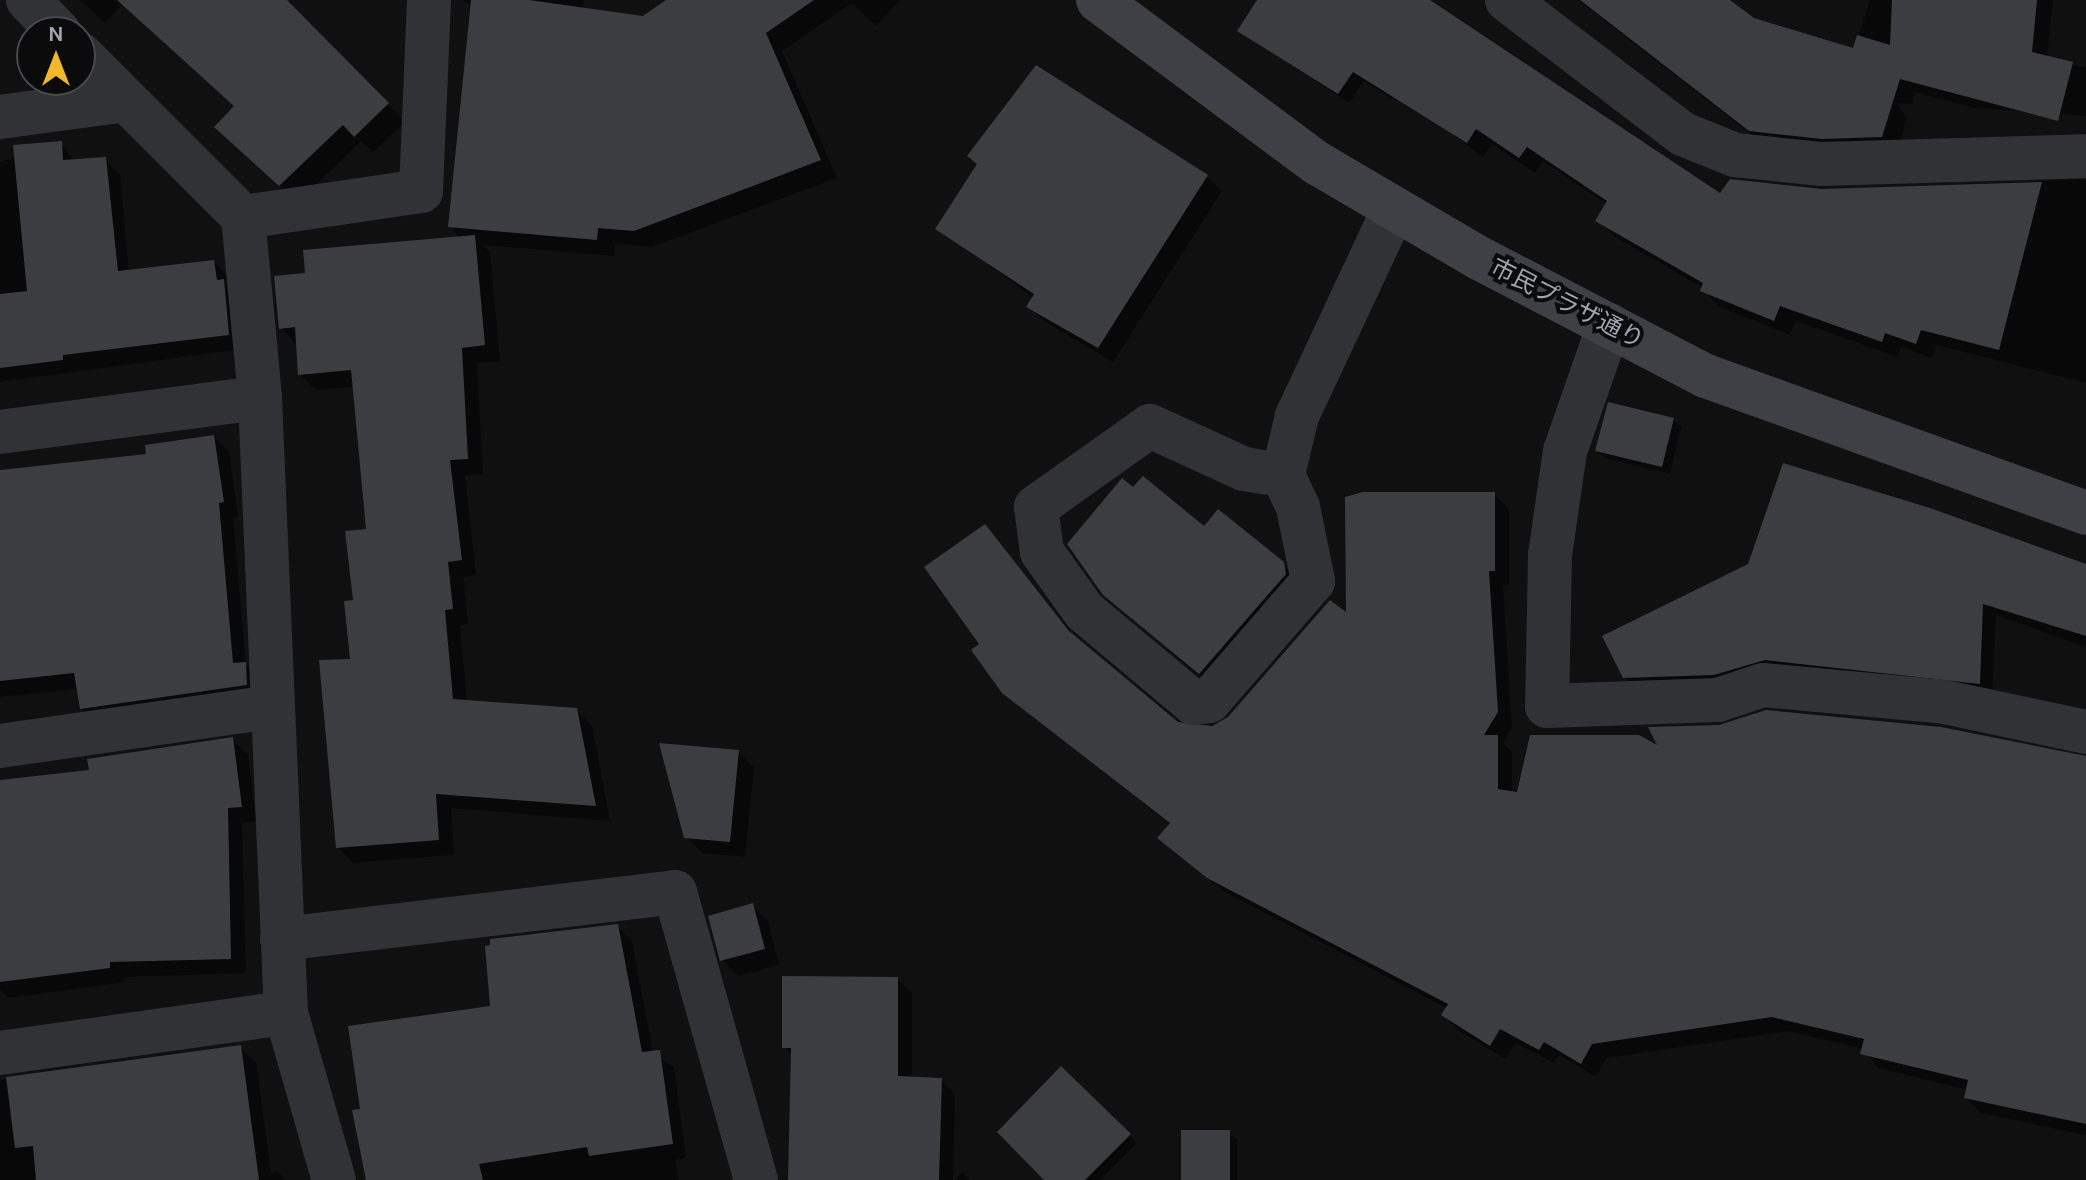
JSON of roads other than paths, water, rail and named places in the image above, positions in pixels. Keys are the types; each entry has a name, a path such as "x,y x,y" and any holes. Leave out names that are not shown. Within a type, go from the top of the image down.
{"street":[{"path":"28,0 44,16"},
{"path":"243,217 421,191 429,0"},
{"name":"市民プラザ通り","path":"1098,0 1317,163 1394,209 1706,376 2086,513"},
{"path":"1507,0 1683,134 1735,155 1821,164 2086,156"},
{"path":"96,70 243,217 260,398 269,707 286,1013 334,1180"},
{"path":"0,117 125,100"},
{"path":"1283,475 1244,469 1150,426 1036,507 1042,552 1085,612 1194,703 1209,701 1313,581 1298,507 1283,475 1297,416 1394,209"},
{"path":"1609,325 1565,451 1550,555 1547,706 1718,700 1763,685 1945,702 2086,732"},
{"path":"0,432 260,398"},
{"path":"0,746 269,707"},
{"path":"282,939 675,892 756,1180"},
{"path":"0,1053 286,1013"}]}
